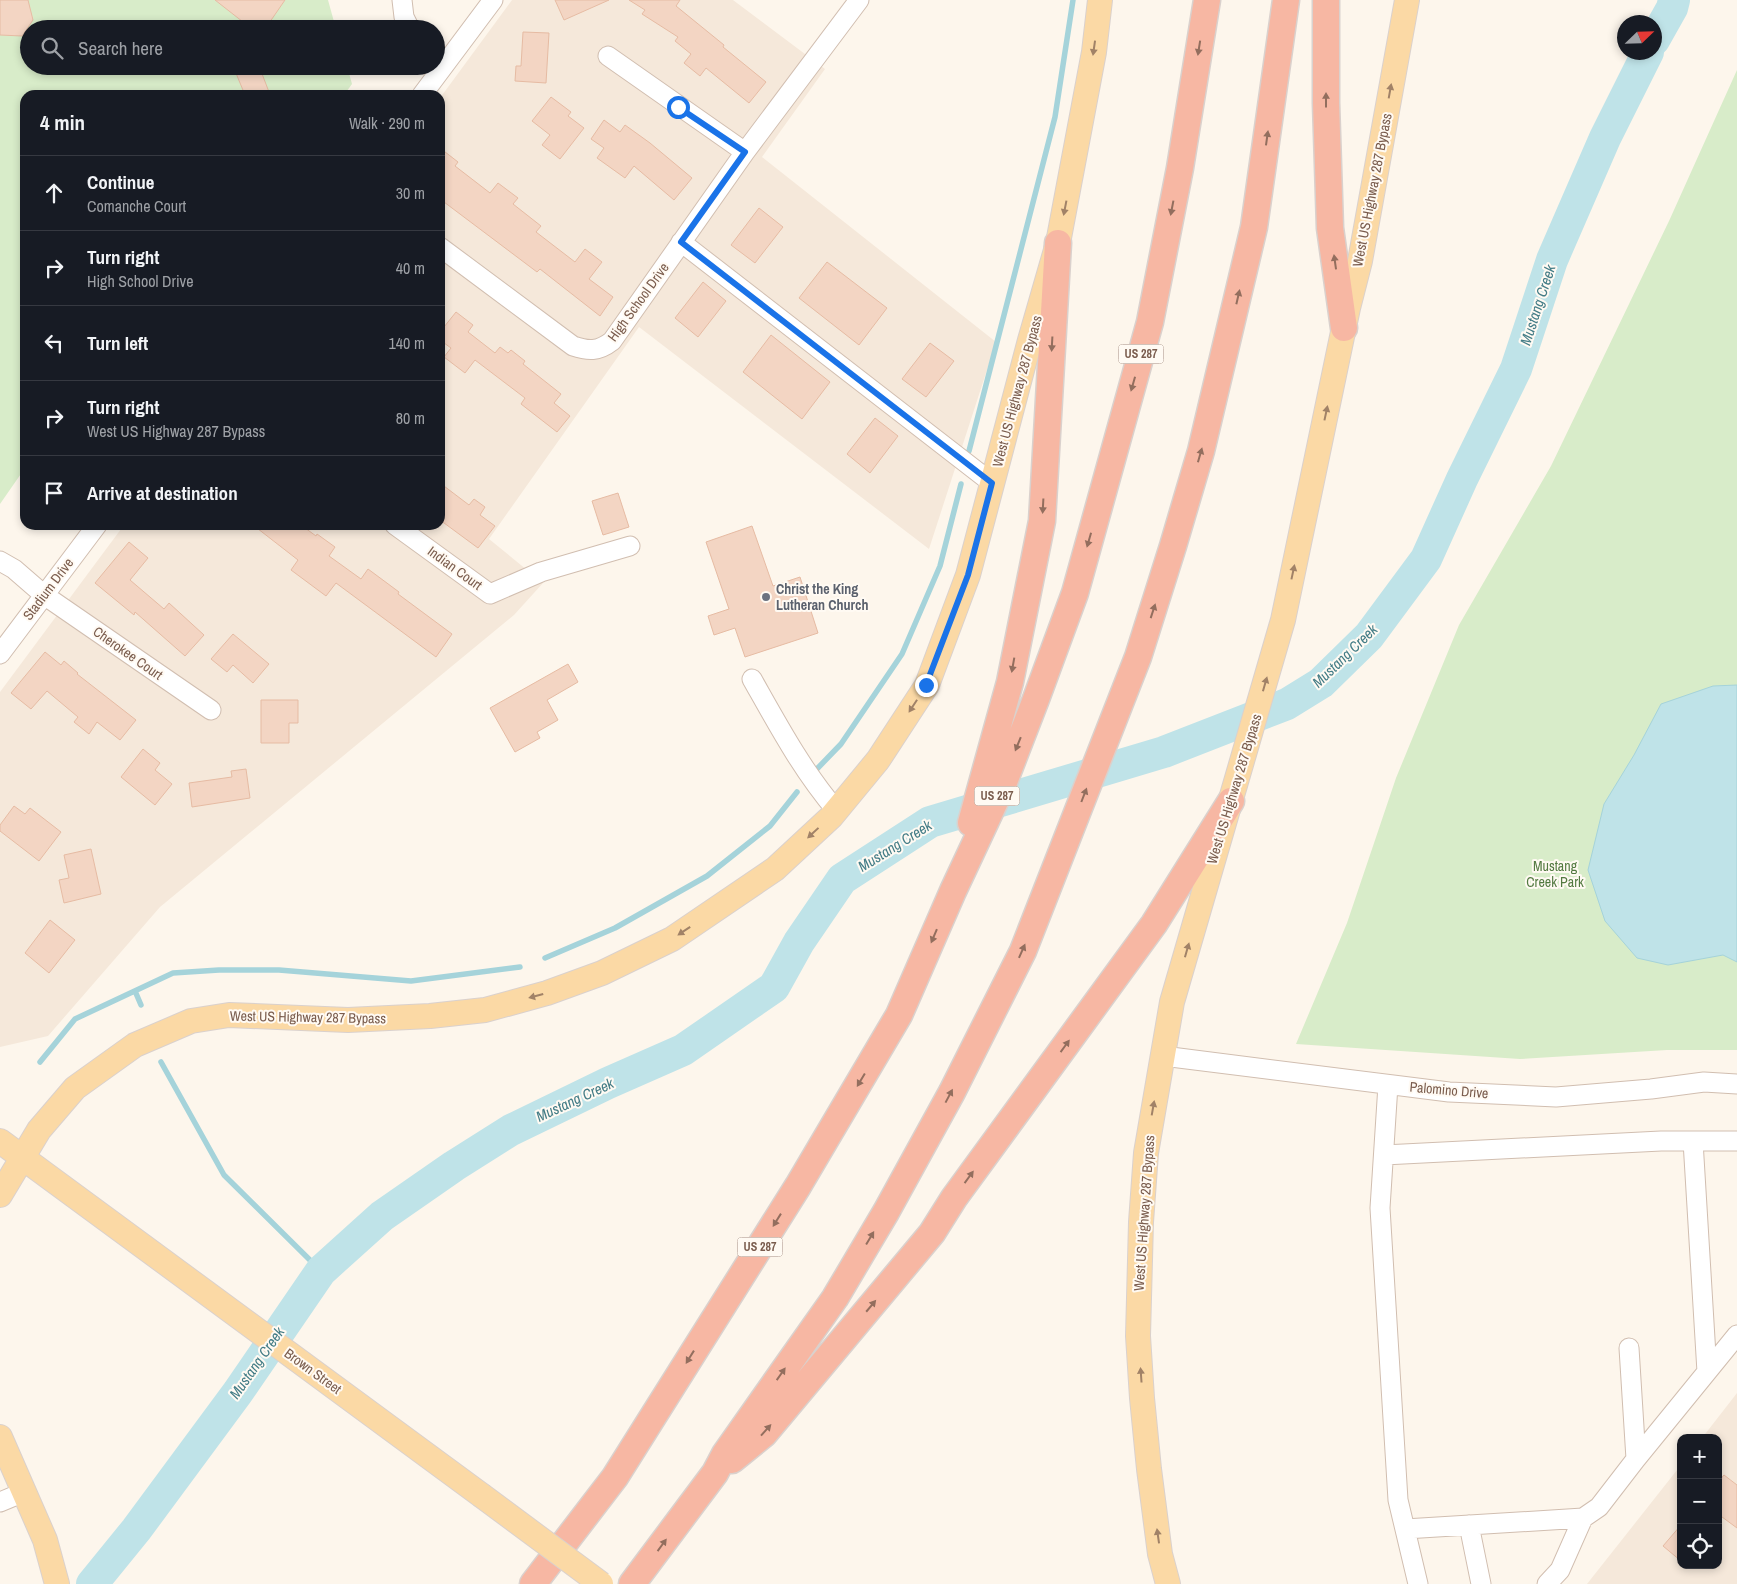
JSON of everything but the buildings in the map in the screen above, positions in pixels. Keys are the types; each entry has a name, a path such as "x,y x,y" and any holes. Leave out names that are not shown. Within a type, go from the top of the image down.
{"highway":[{"name":"US 287","path":"534,1584 615,1477 798,1186 899,1015 953,891 1004,782 1075,593 1150,322 1180,168 1206,0"},
{"path":"632,1584 715,1473 725,1454 835,1298 886,1212 952,1092 1023,951 1138,657 1201,451 1254,226 1286,0"},
{"path":"1326,0 1326,103 1330,228 1344,328"},
{"path":"953,891 1010,682 1042,521 1058,243"},
{"path":"715,1473 764,1434 932,1233 954,1198 1154,924 1234,791"}],"main road":[{"name":"West US Highway 287 Bypass","path":"0,1195 39,1130 75,1088 135,1045 191,1021 229,1014 348,1020 430,1016 485,1010 547,993 602,973 672,939 775,869 836,810 878,760 926,685 968,575 1030,340 1058,243 1094,52 1100,0"},
{"name":"West US Highway 287 Bypass","path":"1168,1584 1160,1554 1149,1469 1138,1336 1141,1222 1146,1153 1172,1002 1283,620 1344,328 1360,261 1407,0"},
{"name":"Brown Street","path":"0,1141 601,1584"},
{"path":"0,1437 45,1540 57,1584"}],"street":[{"path":"402,0 406,20"},
{"path":"445,53 493,0"},
{"name":"High School Drive","path":"445,251 573,346 588,351 606,346 612,341 745,152 860,0"},
{"path":"608,56 745,152"},
{"path":"424,90 432,75"},
{"path":"681,242 992,483"},
{"name":"Stadium Drive","path":"0,654 93,530"},
{"name":"Indian Court","path":"402,530 490,594 540,572 630,546"},
{"name":"Cherokee Court","path":"0,562 14,568 44,595 211,710"},
{"path":"752,679 791,749 815,785 836,810"},
{"name":"Palomino Drive","path":"1163,1056 1449,1092 1556,1097 1651,1089 1704,1082 1737,1084"},
{"path":"1388,1085 1380,1208 1398,1500 1418,1584"},
{"path":"1384,1155 1661,1141 1737,1141"},
{"path":"1693,1141 1707,1372"},
{"path":"1405,1529 1583,1518 1599,1507 1737,1335"},
{"path":"1629,1348 1636,1459"},
{"path":"0,1502 24,1492"},
{"path":"1547,1584 1560,1570 1583,1518"},
{"path":"1469,1525 1481,1584"}],"shaded area":[{"path":"512,0 733,0 825,69 762,157 996,342 929,549 639,327 489,539 543,583 514,615 160,907 48,1036 0,1047 0,692 120,530 445,530 445,91"},
{"path":"1737,1393 1737,1584 1587,1584 1677,1470 1677,1569 1722,1569 1722,1434 1705,1434"}],"green space":[{"path":"0,0 328,0 334,20 20,20 20,75 350,75 352,84 348,90 20,90 20,475 0,504"},
{"name":"Mustang Creek Park","path":"1737,70 1737,1050 1667,1050 1520,1059 1296,1044 1347,923 1396,778 1459,625 1551,466 1669,221"}],"water":[{"path":"1737,685 1737,962 1723,955 1668,965 1637,958 1605,921 1588,870 1604,804 1634,755 1661,704 1713,686"}],"waterway":[{"path":"969,451 1055,117 1073,0"},
{"name":"Mustang Creek","path":"1662,26 1672,8 1674,0"},
{"name":"Mustang Creek","path":"92,1584 136,1530 238,1392 321,1271 382,1216 454,1166 511,1130 608,1083 683,1050 774,987 799,942 842,879 930,822 1164,752 1287,704 1321,683 1369,636 1426,559 1462,479 1516,369 1552,260 1605,138 1644,60"},
{"path":"813,773 841,744 902,654 940,566 961,484"},
{"path":"545,958 615,928 707,876 770,826 797,792"},
{"path":"40,1062 75,1019 173,973 219,970 279,970 411,981 520,967"},
{"path":"135,991 141,1005"},
{"path":"161,1062 224,1175 321,1271"}],"place":[{"name":"Christ the King Lutheran Church","path":"766,597"}],"route":[{"path":"678,107 745,152 681,242 992,483 968,575 926,685"}]}
